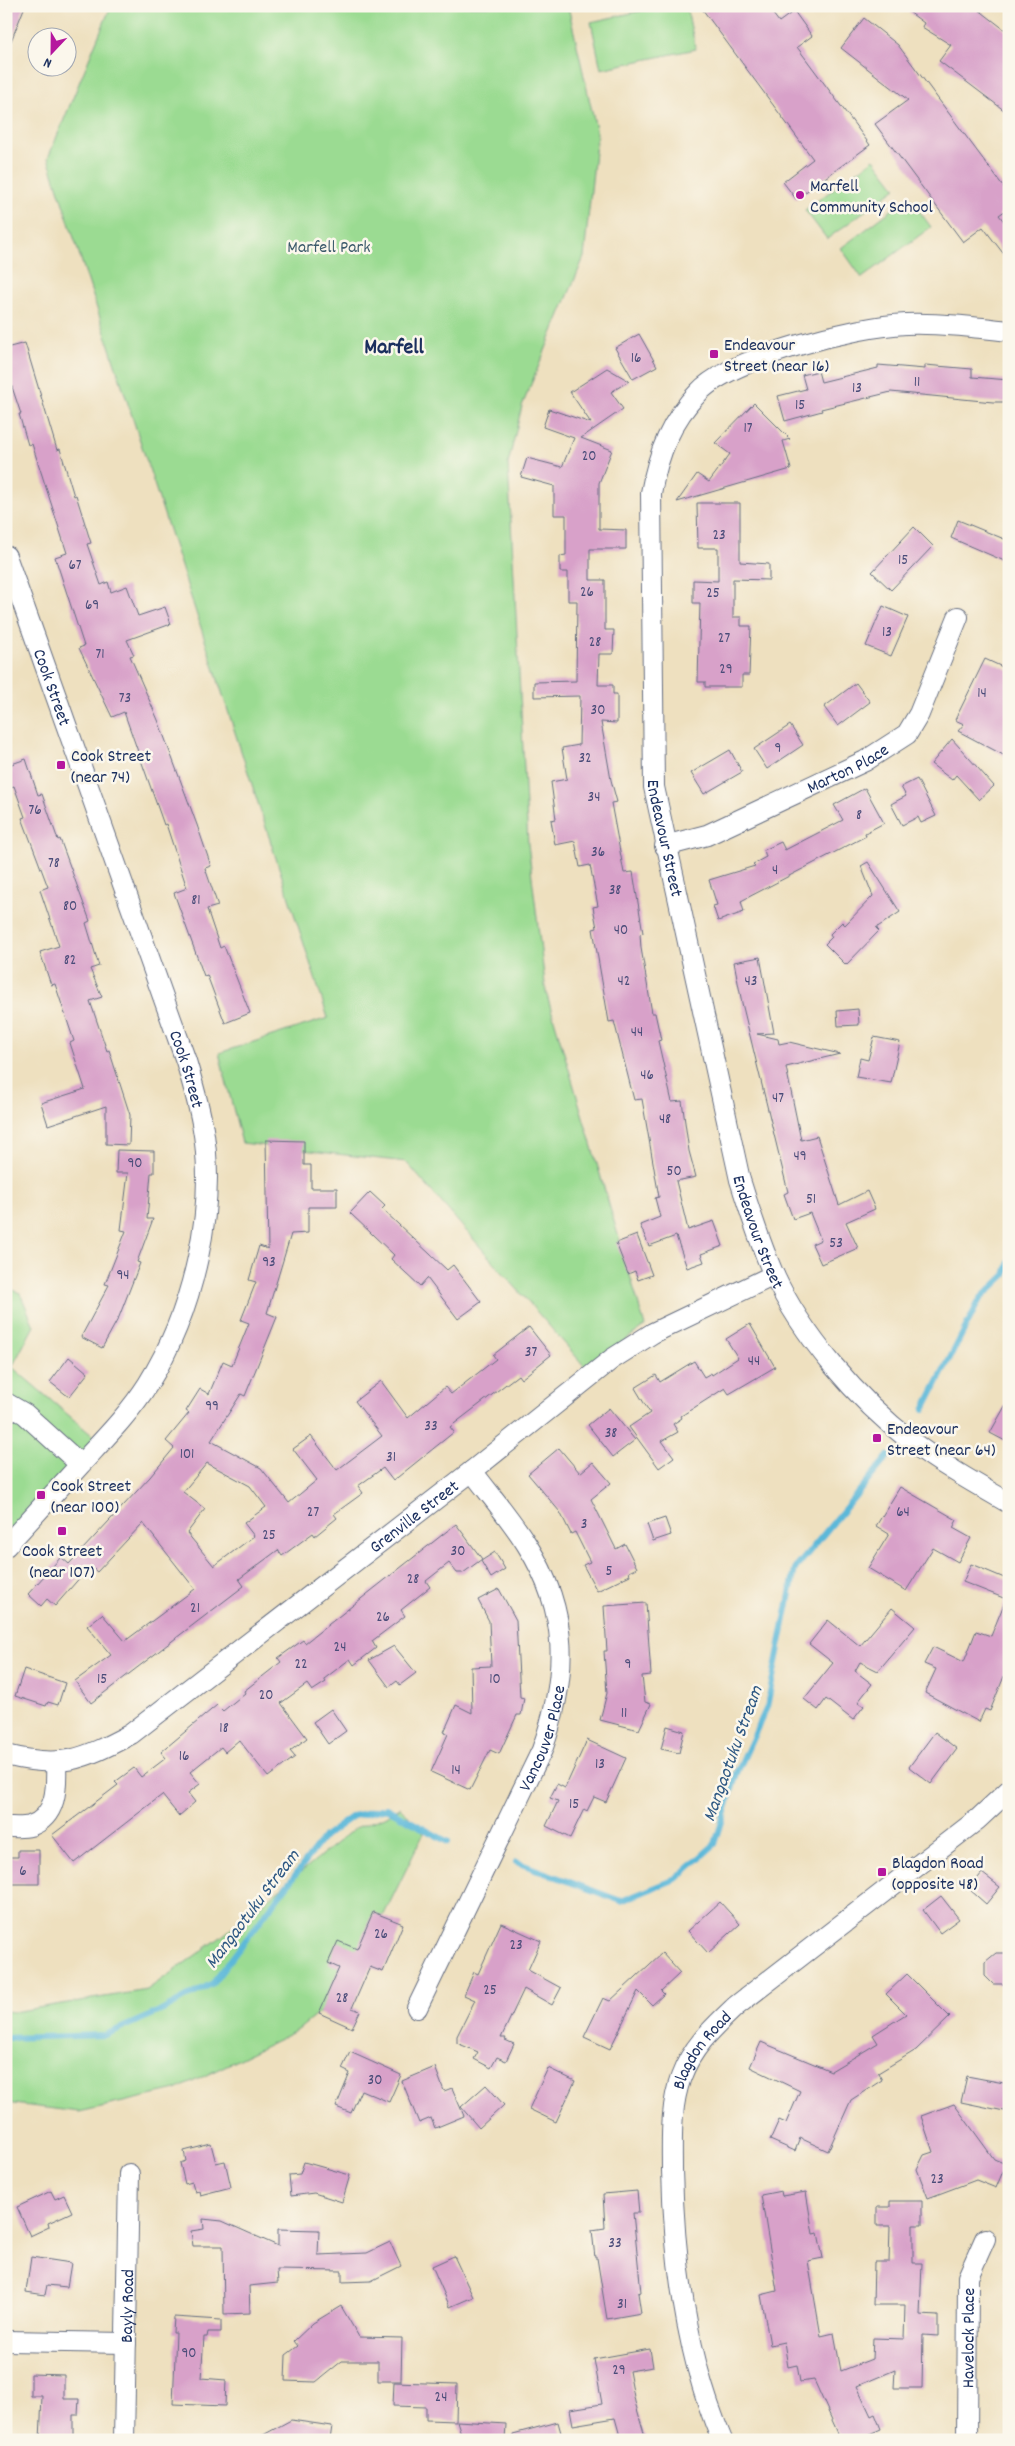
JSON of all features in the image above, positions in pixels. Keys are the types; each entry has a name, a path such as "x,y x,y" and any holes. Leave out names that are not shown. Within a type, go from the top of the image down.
{"street":[{"name":"Endeavour Street","path":"1009,331 938,324 904,324 873,328 834,337 753,359 724,373 700,390 680,412 666,438 656,465 651,493 654,787 665,846 740,1180 754,1228 774,1275 822,1350 854,1390 913,1442 1009,1503"},
{"name":"Cook Street","path":"6,556 186,1060 202,1124 207,1173 204,1229 190,1287 170,1339 148,1384 116,1426 6,1546"},
{"name":"Marton Place","path":"665,846 707,835 865,761 907,734 919,714 958,617"},
{"name":"Grenville Street","path":"6,1755 26,1760 56,1763 95,1752 131,1734 472,1471 612,1359 653,1333 774,1275"},
{"path":"6,1403 25,1414 80,1464"},
{"name":"Vancouver Place","path":"417,2008 542,1750 554,1715 560,1684 561,1645 558,1622 547,1584 527,1545 472,1471"},
{"path":"6,1827 29,1826 44,1818 58,1793 56,1763"},
{"name":"Blagdon Road","path":"722,2440 700,2380 677,2260 673,2220 672,2134 674,2099 681,2076 692,2051 736,2006 978,1819 1009,1790"},
{"name":"Bayly Road","path":"124,2440 129,2174"},
{"name":"Havelock Place","path":"967,2440 968,2277 984,2239"},
{"path":"6,2342 126,2343"}],"green space":[{"name":"Marfell Park","path":"111,6 568,6 597,133 584,257 522,406 508,464 528,844 546,992 645,1326 586,1368 406,1162 242,1143 219,1053 328,1018 48,158"},
{"path":"663,6 686,6 696,49 601,69 591,22"},
{"path":"874,159 896,188 827,239 805,210"},
{"path":"909,197 931,227 862,278 841,248"},
{"path":"6,1287 20,1293 34,1326 12,1367 100,1442 21,1534 6,1525"},
{"path":"400,1807 424,1833 347,1990 298,2030 176,2090 79,2112 6,2103 6,2011 13,2012 147,1990 221,1937 355,1828 387,1816"}],"building":[{"path":"6,6 25,6 7,51 6,51"},
{"path":"700,6 767,6 779,22 794,11 812,36 797,47 870,145 796,199 783,182 813,159"},
{"path":"901,6 974,6 1009,33 1009,114 939,61 951,45 922,27 924,23"},
{"path":"864,18 898,45 1009,194 1009,208 999,215 1009,228 1009,261 983,227 963,242 875,124 908,100 841,48"},
{"path":"639,334 657,366 633,379 615,348"},
{"path":"25,343 57,450 60,449 74,496 76,495 91,543 87,544 101,585 108,582 111,592 127,586 138,616 165,607 171,624 127,640 134,655 130,656 158,720 211,866 205,868 218,906 207,909 220,948 224,946 250,1013 225,1023 207,975 204,976 174,893 187,888 166,824 164,825 124,712 112,717 79,648 84,646 55,557 67,553 32,444 28,445 19,414 21,414 6,369 6,348"},
{"path":"878,365 925,369 925,365 972,369 972,377 1009,380 1009,402 891,392 821,409 822,411 785,421 778,396 806,389 802,375 818,371 821,382 878,368"},
{"path":"607,368 629,381 611,392 623,409 581,438 612,450 599,483 599,529 626,530 626,549 590,549 590,580 605,580 605,630 614,630 613,654 599,654 598,685 613,685 613,694 617,694 617,723 601,722 611,780 617,802 611,803 624,873 633,872 643,933 640,934 641,948 652,1013 655,1013 661,1040 658,1041 672,1102 682,1101 689,1151 696,1177 676,1181 688,1230 714,1221 723,1246 701,1254 704,1262 687,1268 676,1236 649,1246 640,1225 660,1217 655,1198 659,1197 642,1099 634,1100 614,1021 609,1022 593,929 597,928 593,907 598,906 590,865 580,867 575,841 555,845 551,820 556,819 551,782 567,779 562,748 579,745 580,696 534,697 534,682 576,681 577,601 568,601 568,572 560,572 560,556 566,555 566,515 554,515 554,486 521,477 527,458 562,467 574,438 543,427 549,409 591,423 570,392"},
{"path":"754,403 790,439 783,441 791,469 677,502 697,474 709,482 730,454 715,443"},
{"path":"697,503 740,503 740,562 769,564 769,580 733,579 733,617 741,617 741,626 751,626 749,675 742,675 742,687 705,687 705,682 698,682 700,603 693,603 693,580 718,581 718,548 698,548"},
{"path":"958,520 1009,541 1009,563 951,538"},
{"path":"914,527 933,546 891,590 872,572"},
{"path":"883,606 908,617 891,656 866,646"},
{"path":"985,659 1009,670 1009,758 958,731 964,724 955,720"},
{"path":"856,683 870,702 838,726 824,707"},
{"path":"790,725 803,745 767,769 754,749"},
{"path":"952,739 994,786 979,800 956,775 952,780 931,764"},
{"path":"730,750 742,772 704,794 691,773"},
{"path":"26,759 38,795 42,794 58,840 60,839 90,921 86,923 99,966 90,969 102,997 90,1001 107,1051 109,1050 130,1115 129,1145 106,1144 106,1106 48,1125 41,1103 85,1089 70,1043 74,1041 55,984 51,985 40,952 59,946 40,890 48,887 22,818 25,817 14,786 6,789 6,766"},
{"path":"917,779 936,816 921,823 918,817 902,825 891,804 906,796 901,787"},
{"path":"865,788 884,823 865,833 866,836 741,901 744,912 718,921 713,906 717,905 709,880 755,866 753,864 766,857 764,850 781,842 785,850 843,820 834,805"},
{"path":"868,862 900,912 876,928 879,931 846,965 825,944 832,937 830,934 842,922 845,925 873,896 861,866"},
{"path":"760,957 774,1033 757,1034 778,1039 779,1044 789,1042 840,1054 786,1067 801,1140 817,1136 839,1205 867,1191 875,1209 846,1222 858,1248 821,1264 812,1244 821,1240 810,1213 793,1219 784,1194 788,1192 742,1003 734,962"},
{"path":"858,1009 859,1025 838,1026 837,1011"},
{"path":"874,1037 900,1042 891,1083 856,1077 860,1058 868,1060"},
{"path":"266,1140 304,1141 304,1165 311,1165 311,1188 337,1188 337,1207 308,1207 308,1233 291,1234 267,1313 277,1317 245,1396 241,1394 211,1441 261,1468 289,1503 317,1480 293,1449 311,1436 337,1470 382,1436 355,1401 381,1381 408,1418 445,1387 451,1394 496,1359 493,1355 529,1327 551,1355 521,1379 518,1375 450,1427 454,1432 393,1481 383,1468 358,1486 363,1493 334,1514 337,1518 315,1536 313,1533 282,1556 278,1550 239,1579 244,1586 91,1703 75,1681 111,1655 87,1626 102,1614 125,1641 195,1589 143,1523 97,1572 90,1566 55,1606 47,1599 41,1606 28,1594 61,1557 69,1564 150,1477 174,1448 166,1441 189,1413 186,1411 200,1389 209,1394 223,1361 232,1365 249,1323 241,1320 256,1282 249,1280 259,1246 268,1249","holes":["207,1463 250,1486 266,1507 244,1523 254,1536 214,1566 187,1533 205,1509 183,1492"]},
{"path":"117,1150 154,1151 154,1173 151,1173 147,1219 153,1219 137,1262 140,1263 119,1317 102,1348 81,1337 109,1285 105,1284 126,1231 121,1230 128,1173 116,1173"},
{"path":"370,1192 385,1206 382,1209 447,1270 453,1265 481,1302 458,1319 427,1278 420,1286 391,1259 394,1255 350,1213"},
{"path":"637,1235 652,1275 638,1280 635,1271 628,1274 616,1243"},
{"path":"750,1324 775,1367 729,1394 725,1388 681,1416 682,1418 673,1424 678,1432 662,1441 674,1457 659,1468 629,1427 650,1413 635,1388 656,1375 660,1382 694,1361 704,1377 711,1373 712,1375 738,1358 726,1339"},
{"path":"69,1357 88,1373 69,1397 50,1382"},
{"path":"1009,1399 1009,1443 990,1433"},
{"path":"609,1408 635,1440 613,1457 588,1425"},
{"path":"559,1448 580,1473 593,1462 611,1483 591,1499 616,1549 625,1544 637,1568 629,1572 630,1575 597,1591 583,1565 590,1562 575,1532 571,1534 560,1512 528,1474"},
{"path":"900,1487 957,1520 953,1528 971,1538 958,1562 933,1548 906,1591 868,1568 889,1534 876,1526"},
{"path":"665,1518 671,1535 653,1541 647,1524"},
{"path":"456,1524 482,1559 463,1573 457,1573 449,1563 426,1581 430,1587 401,1610 405,1616 372,1641 376,1648 354,1665 350,1659 324,1679 326,1682 312,1691 307,1684 281,1703 307,1738 290,1751 295,1757 268,1777 239,1740 225,1752 221,1747 190,1772 200,1784 188,1793 195,1802 179,1816 162,1795 74,1863 52,1835 118,1785 115,1782 134,1768 141,1777 166,1758 161,1752 217,1705 223,1711 245,1693 244,1691 281,1662 278,1658 303,1640 305,1643"},
{"path":"495,1552 505,1569 491,1578 481,1561"},
{"path":"971,1564 1009,1580 1009,1664 990,1711 985,1709 979,1722 925,1693 936,1669 924,1664 933,1647 964,1662 976,1631 991,1636 1006,1599 963,1582"},
{"path":"499,1589 516,1620 520,1697 524,1698 521,1715 517,1715 499,1754 490,1750 470,1790 431,1772 448,1734 444,1732 456,1705 472,1713 471,1667 491,1666 489,1621 478,1600"},
{"path":"646,1603 651,1675 642,1676 645,1702 651,1704 639,1730 600,1720 607,1693 604,1651 607,1651 604,1606"},
{"path":"892,1608 915,1627 878,1671 860,1662 855,1671 872,1684 858,1702 864,1706 853,1720 826,1699 818,1710 804,1699 833,1663 809,1644 828,1620 860,1646"},
{"path":"394,1646 416,1673 400,1685 397,1681 389,1687 369,1660"},
{"path":"24,1669 65,1683 58,1705 48,1702 46,1706 15,1696"},
{"path":"331,1709 346,1731 328,1744 313,1722"},
{"path":"667,1726 684,1731 679,1753 661,1749"},
{"path":"935,1732 957,1749 931,1784 909,1767"},
{"path":"587,1740 626,1758 606,1802 594,1797 587,1811 584,1809 570,1838 546,1826 558,1801 550,1798 557,1784 565,1788"},
{"path":"18,1850 39,1850 39,1884 6,1884 6,1857 18,1857"},
{"path":"982,1873 1000,1887 986,1904 969,1889"},
{"path":"941,1896 959,1919 940,1933 923,1910"},
{"path":"720,1902 740,1924 708,1953 688,1931"},
{"path":"373,1912 403,1924 383,1972 370,1967 352,2008 360,2011 352,2028 319,2013 339,1968 328,1963 338,1941 357,1949"},
{"path":"501,1923 541,1941 528,1970 561,1988 552,2005 524,1989 501,2038 506,2038 505,2040 514,2044 506,2061 497,2057 491,2068 474,2059 478,2052 457,2043 457,2036 475,2000 464,1995 474,1972 478,1974"},
{"path":"662,1953 680,1973 661,1991 664,1994 652,2005 638,1991 610,2049 584,2037 603,1998 610,2001"},
{"path":"996,1953 1009,1953 1009,1984 993,1984 985,1976 985,1962"},
{"path":"907,1974 950,2017 916,2050 878,2073 882,2080 851,2100 828,2151 800,2138 795,2151 770,2140 779,2120 786,2123 800,2091 750,2067 761,2042 831,2071 878,2043 873,2035 906,2014 886,1994"},
{"path":"350,2052 401,2075 389,2102 361,2090 351,2113 336,2107 350,2073 342,2069"},
{"path":"435,2067 444,2091 452,2088 464,2116 435,2128 431,2118 419,2123 402,2081"},
{"path":"548,2068 575,2081 556,2122 529,2109"},
{"path":"967,2076 1009,2084 1009,2112 961,2102"},
{"path":"486,2085 504,2105 479,2128 461,2107"},
{"path":"954,2104 994,2159 1006,2164 996,2188 976,2180 928,2198 917,2169 924,2155 933,2152 921,2116"},
{"path":"211,2144 216,2163 225,2161 231,2187 200,2195 199,2191 195,2192 192,2182 185,2184 180,2163 186,2161 184,2151"},
{"path":"304,2162 350,2175 342,2202 314,2193 291,2196 289,2175 300,2174"},
{"path":"51,2191 55,2199 64,2195 72,2212 48,2223 49,2227 30,2236 17,2207"},
{"path":"637,2191 639,2213 633,2213 641,2292 638,2293 641,2313 607,2319 597,2258 595,2258 592,2230 605,2228 603,2194"},
{"path":"781,2191 782,2196 806,2192 813,2234 818,2233 823,2258 808,2261 821,2336 834,2333 841,2371 872,2359 873,2338 904,2339 905,2305 873,2305 874,2262 889,2262 890,2226 877,2226 877,2207 890,2207 890,2201 922,2201 922,2225 913,2225 913,2263 922,2263 920,2315 938,2316 938,2336 923,2335 922,2388 894,2388 895,2370 857,2386 871,2416 875,2414 881,2429 867,2435 869,2440 841,2440 814,2380 800,2382 797,2365 788,2367 784,2342 770,2345 761,2295 777,2291 761,2195"},
{"path":"203,2219 222,2221 278,2246 278,2229 319,2230 318,2255 367,2253 390,2242 401,2266 371,2281 342,2282 342,2271 277,2270 278,2283 249,2286 250,2313 224,2314 223,2246 193,2246 191,2231 204,2229"},
{"path":"454,2256 473,2297 450,2307 432,2266"},
{"path":"31,2257 71,2263 67,2287 47,2285 45,2295 26,2292"},
{"path":"341,2306 359,2337 402,2338 401,2381 378,2381 378,2361 342,2361 316,2382 285,2381 286,2355 298,2346 294,2341 313,2323"},
{"path":"174,2317 221,2320 221,2332 208,2332 207,2337 204,2337 201,2378 226,2380 225,2406 173,2404 176,2333 173,2333"},
{"path":"650,2349 653,2367 629,2371 635,2402 646,2440 621,2440 615,2418 573,2425 570,2409 602,2404 594,2359"},
{"path":"31,2374 64,2375 64,2399 79,2399 78,2415 73,2415 73,2440 40,2440 42,2396 31,2396"},
{"path":"394,2382 457,2384 456,2421 426,2420 426,2407 393,2406"},
{"path":"291,2420 332,2426 330,2440 254,2440"},
{"path":"457,2421 506,2424 505,2440 463,2440"},
{"path":"558,2422 563,2440 513,2440 513,2434"}],"waterway":[{"name":"Mangaotuku Stream","path":"1009,1142 1005,1153 1009,1172"},
{"name":"Mangaotuku Stream","path":"924,1409 980,1299 1005,1275 1009,1262"},
{"name":"Mangaotuku Stream","path":"516,1862 621,1901 676,1879 715,1844 737,1773 767,1707 795,1569 889,1455"},
{"name":"Mangaotuku Stream","path":"6,2038 105,2035 163,2010 213,1983 324,1837 353,1816 386,1808 448,1842"}],"place":[{"name":"Marfell Community School","path":"800,195"},
{"name":"Endeavour Street (near 16)","path":"714,354"},
{"name":"Cook Street (near 74)","path":"61,765"},
{"name":"Endeavour Street (near 64)","path":"877,1438"},
{"name":"Cook Street (near 100)","path":"41,1495"},
{"name":"Cook Street (near 107)","path":"62,1531"},
{"name":"Blagdon Road (opposite 48)","path":"882,1872"}],"district":[{"name":"Marfell","path":"394,345"}]}
